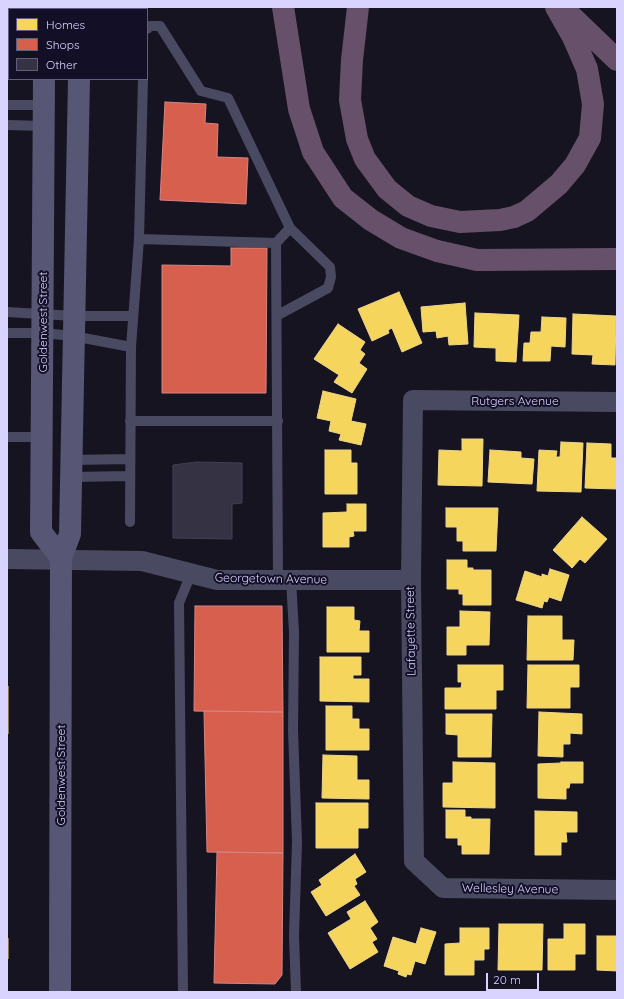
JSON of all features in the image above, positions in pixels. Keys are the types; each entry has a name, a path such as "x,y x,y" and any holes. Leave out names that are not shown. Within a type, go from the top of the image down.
{"highway":[{"path":"283,7 299,109 313,152 343,198 371,220 401,238 437,251 477,260 617,259"},
{"path":"358,7 352,60 350,100 357,139 365,158 387,189 408,206 431,216 460,222 500,220 514,217 526,211 559,184 575,165 590,138 593,104 588,69 573,37 556,7"},
{"path":"563,7 617,60"}],"main road":[{"name":"Goldenwest Street","path":"44,80 42,532 61,558"},
{"name":"Goldenwest Street","path":"60,992 61,558 70,534 80,80"}],"street":[{"name":"Rutgers Avenue","path":"413,400 617,402"},
{"name":"Lafayette Street","path":"413,400 411,580 414,861"},
{"name":"Georgetown Avenue","path":"7,559 61,558 142,561 216,580 411,580"},
{"name":"Wellesley Avenue","path":"414,861 443,888 617,890"}],"lane":[{"path":"148,28 150,26 160,26 200,91 228,98 290,228 330,267 331,277 328,288 278,315"},
{"path":"130,522 131,347 140,239 143,80"},
{"path":"7,105 44,115"},
{"path":"7,125 44,115"},
{"path":"290,228 276,243 278,421 285,580 294,632 293,730 297,842 294,936 296,992"},
{"path":"140,239 276,243"},
{"path":"7,312 43,323 74,326 131,347"},
{"path":"7,333 43,323 74,326 133,316"},
{"path":"130,421 278,421"},
{"path":"7,437 43,437"},
{"path":"71,468 130,459"},
{"path":"71,468 130,476"},
{"path":"183,992 179,603 191,574"}],"building: Homes":[{"path":"399,292 422,343 402,352 392,328 388,330 389,333 372,341 358,309"},
{"path":"465,303 468,344 449,345 448,336 437,338 436,331 423,332 421,307"},
{"path":"475,313 519,315 516,362 496,361 496,348 474,347"},
{"path":"573,314 616,316 615,365 592,364 593,355 572,354"},
{"path":"542,317 566,318 565,347 551,346 550,361 523,361 524,343 530,343 531,332 541,332"},
{"path":"338,324 365,342 360,350 365,354 359,363 367,369 352,393 334,382 339,375 314,359"},
{"path":"323,391 356,399 351,421 366,424 361,445 339,440 341,434 329,431 331,421 317,418"},
{"path":"462,439 483,439 482,486 438,485 439,450 462,451"},
{"path":"561,442 583,443 581,492 537,491 539,450 557,451 556,457 560,457"},
{"path":"587,443 611,444 611,458 617,458 617,489 585,488"},
{"path":"325,450 351,450 351,463 357,463 357,494 325,494"},
{"path":"490,450 521,452 521,458 534,459 532,484 488,482"},
{"path":"347,504 366,504 366,531 353,531 354,536 349,537 349,547 323,547 323,513 347,512"},
{"path":"446,508 498,508 496,551 463,551 463,541 457,541 457,527 446,527"},
{"path":"582,517 607,539 585,563 580,559 572,568 553,550"},
{"path":"447,560 467,560 467,568 473,568 473,570 491,570 491,605 463,605 463,594 459,594 459,589 447,589"},
{"path":"550,569 569,575 561,601 549,597 547,602 544,601 542,608 516,600 525,571 542,577 542,574 548,576"},
{"path":"327,607 354,607 354,620 360,621 359,631 369,631 369,652 327,652"},
{"path":"460,611 490,612 489,645 466,645 466,655 447,655 447,627 460,627"},
{"path":"528,616 562,616 562,640 574,640 573,660 527,660"},
{"path":"320,657 361,657 361,675 353,675 353,679 369,679 369,702 320,701"},
{"path":"458,665 503,665 503,690 496,690 496,709 445,709 445,688 461,688 462,682 458,682"},
{"path":"528,665 579,665 579,687 570,687 570,708 527,708"},
{"path":"8,686 8,734 7,734"},
{"path":"326,706 352,706 352,719 359,719 359,729 369,729 369,750 326,750"},
{"path":"539,712 582,714 582,734 570,733 570,744 563,744 563,757 538,756"},
{"path":"446,714 492,714 491,757 458,757 458,735 446,734"},
{"path":"323,755 357,756 357,780 369,780 369,799 322,798"},
{"path":"453,762 495,763 495,808 443,807 443,783 453,783"},
{"path":"583,762 583,783 570,783 569,788 566,788 566,799 538,798 538,764"},
{"path":"316,803 368,803 368,828 358,828 358,848 316,848"},
{"path":"446,810 465,810 465,817 471,817 471,819 490,819 489,854 462,854 462,845 458,845 458,838 446,838"},
{"path":"535,811 577,812 577,832 566,832 567,842 561,842 561,855 535,855"},
{"path":"355,854 366,872 355,879 357,884 354,886 360,895 326,916 311,892 322,885 319,880"},
{"path":"365,901 378,922 370,928 377,939 372,942 378,952 350,969 328,933 351,919 347,912"},
{"path":"499,924 543,924 542,970 498,970"},
{"path":"564,924 585,924 585,954 575,954 575,970 548,970 548,939 564,939"},
{"path":"421,928 436,932 425,964 415,961 411,975 407,974 406,977 398,974 399,971 384,966 393,937 416,944"},
{"path":"460,928 489,928 489,949 484,949 484,960 474,960 474,975 445,975 445,944 460,943"},
{"path":"597,936 617,936 617,971 597,970"},
{"path":"8,938 8,959 7,959"}],"building: Shops":[{"path":"165,102 206,104 205,123 218,124 217,157 248,158 246,204 160,200"},
{"path":"231,248 267,248 266,393 162,393 162,265 231,266"},
{"path":"195,606 282,606 283,712 194,711"},
{"path":"204,711 283,712 283,853 207,852"},
{"path":"217,852 283,853 282,975 275,984 214,983"}],"building: Other":[{"path":"197,462 242,463 242,503 232,504 232,539 173,538 173,465"}]}
